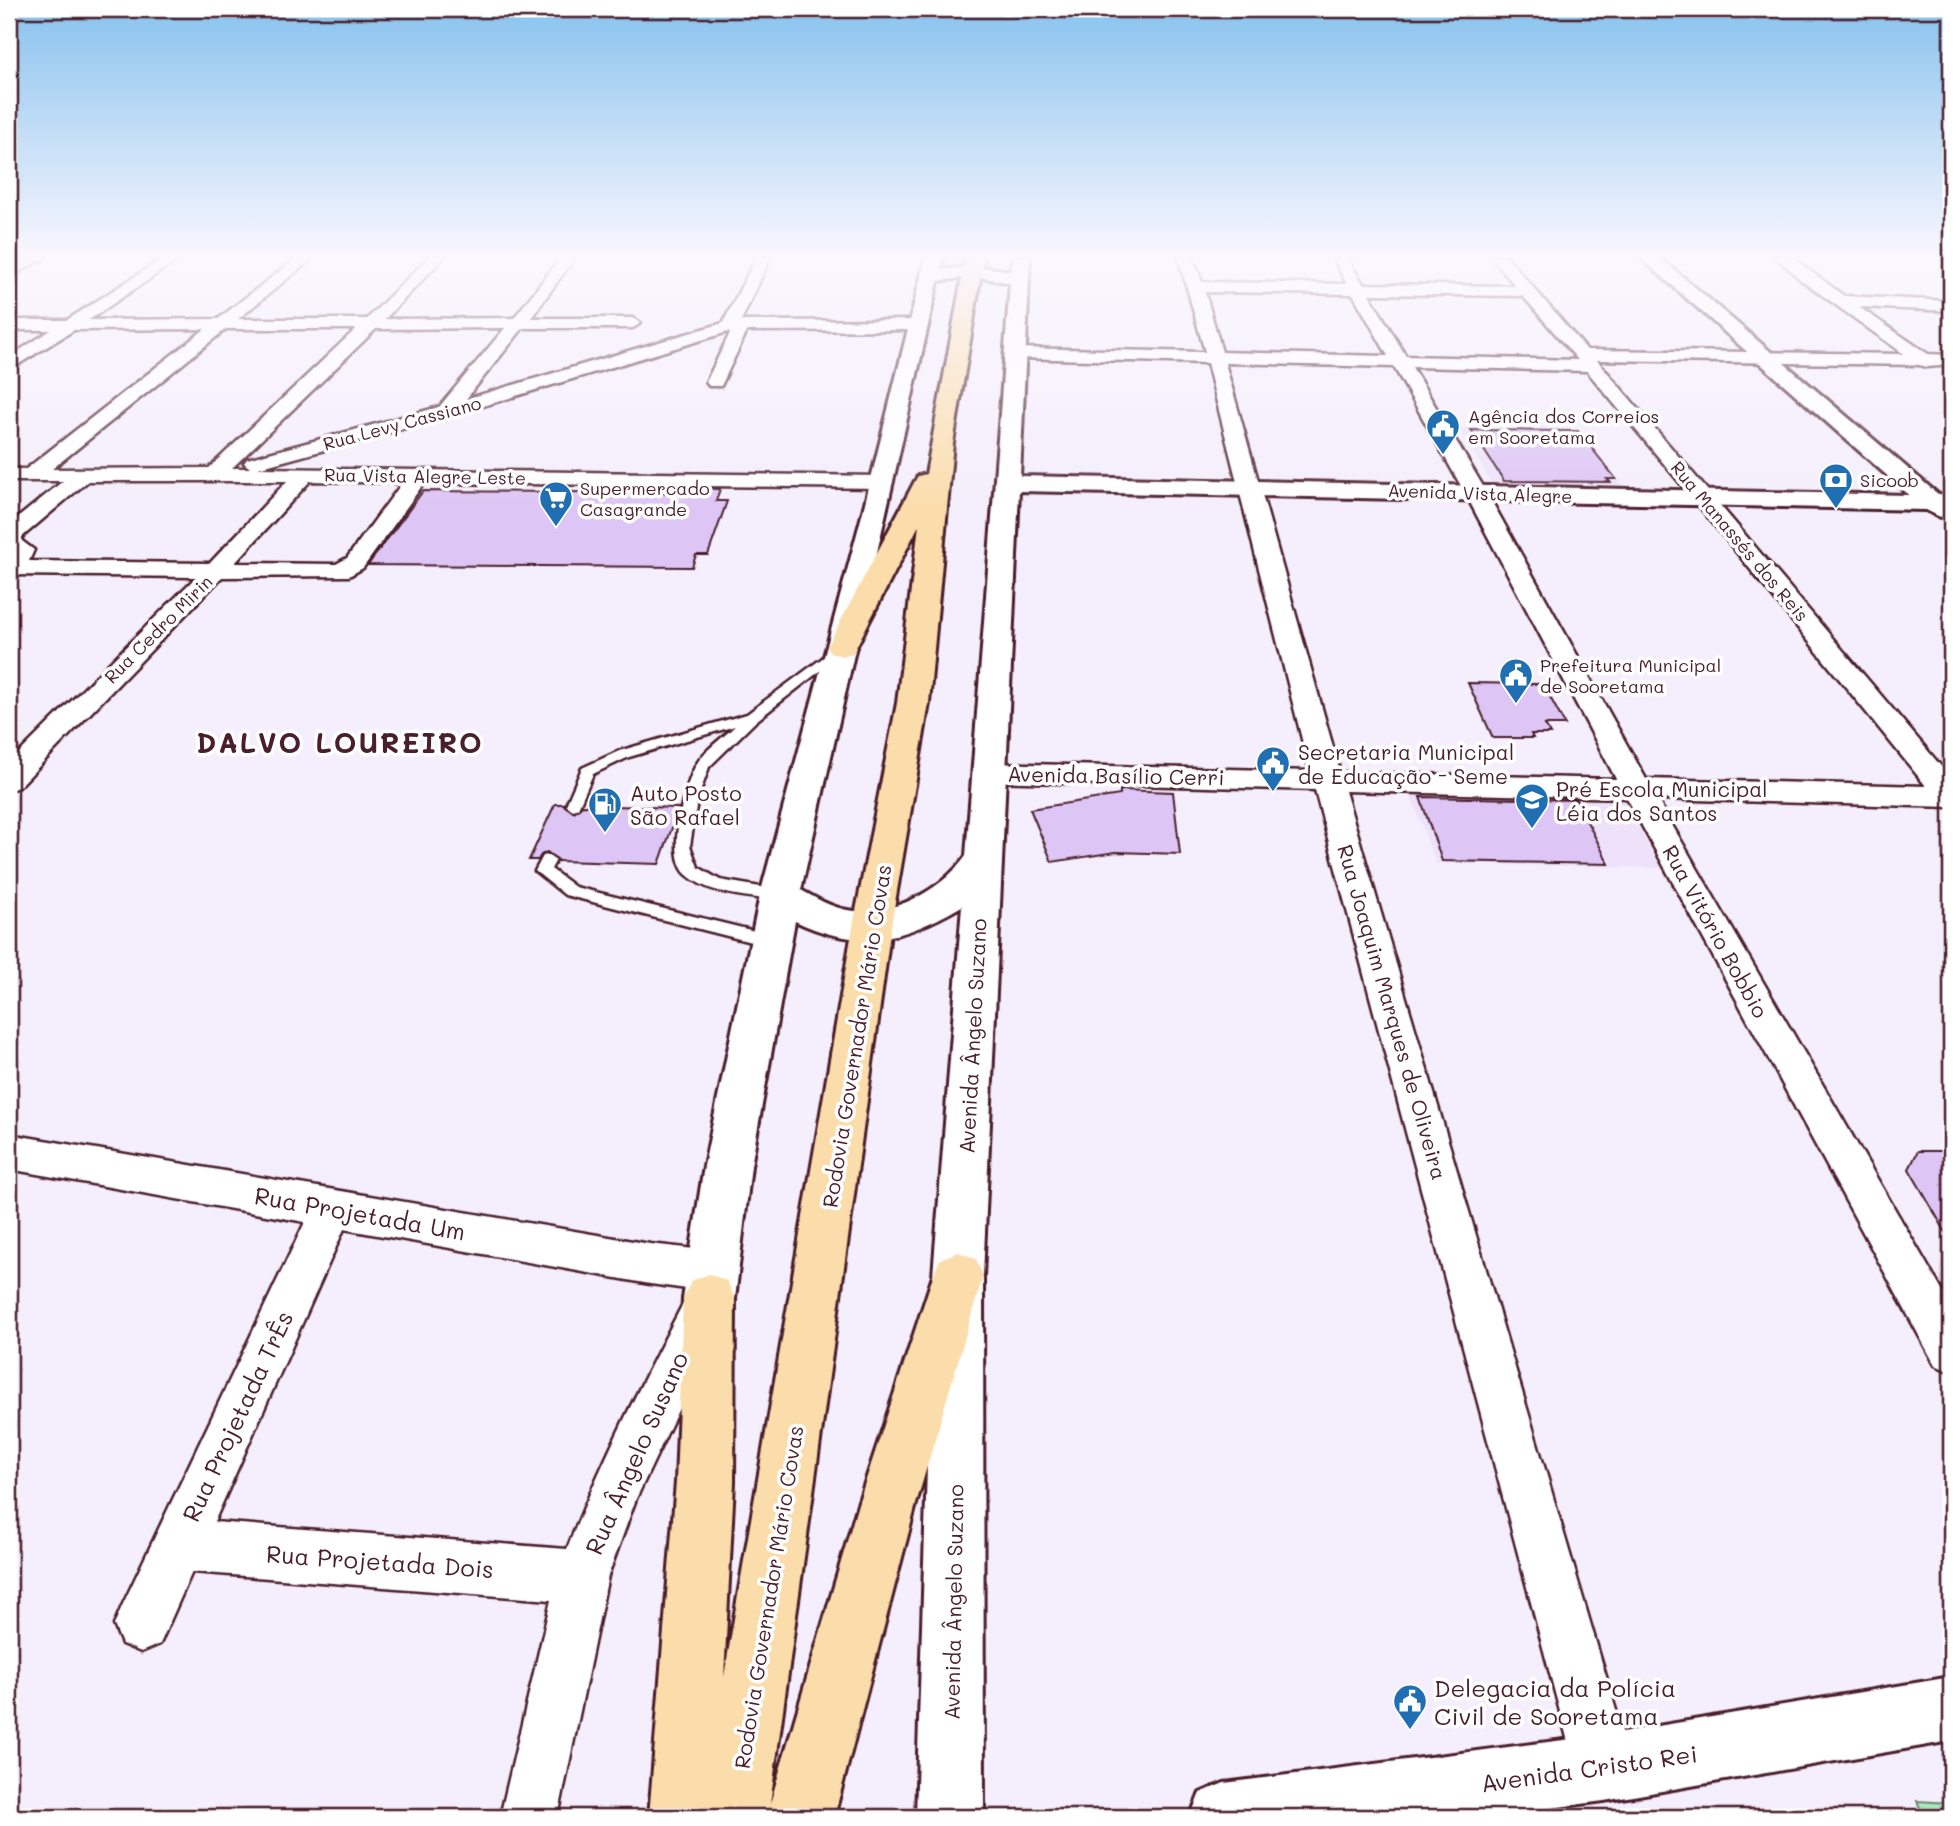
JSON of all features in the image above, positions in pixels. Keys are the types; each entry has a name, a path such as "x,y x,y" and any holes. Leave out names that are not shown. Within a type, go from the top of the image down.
{"highway":[{"name":"Rodovia Governador Mário Covas","path":"734,1817 873,926 913,703 941,443 960,341"},
{"path":"842,647 917,505 941,443"},
{"path":"800,1817 887,1504 958,1276"},
{"path":"683,1817 705,1482 711,1285"}],"main road":[{"path":"711,1285 779,895 915,341"},
{"name":"Avenida Ângelo Suzano","path":"950,1817 958,1276 1016,341"},
{"path":"1746,341 1945,508"},
{"name":"Avenida Vista Alegre","path":"1009,483 1705,498 1945,508"},
{"path":"779,895 834,921 873,926 938,902 965,884 982,860"},
{"name":"Avenida Cristo Rei","path":"1224,1817 1604,1768 1951,1709"}],"street":[{"path":"9,365 45,341"},
{"path":"31,475 201,341"},
{"path":"214,474 353,341"},
{"path":"446,411 504,341"},
{"name":"Rua Levy Cassiano","path":"214,474 446,411 679,341"},
{"path":"715,382 734,341"},
{"name":"Rua Joaquim Marques de Oliveira","path":"1211,341 1327,779 1604,1768"},
{"name":"Rua Vitório Bobbio","path":"1387,341 1476,493 1636,788 1951,1349"},
{"name":"Rua Manassés dos Reis","path":"1570,341 1705,498 1951,797"},
{"path":"1898,341 1951,380"},
{"path":"1015,353 1400,363 1764,357 1951,360"},
{"path":"84,474 11,535 12,559 216,570 341,571 355,563 418,476"},
{"name":"Rua Vista Alegre Leste","path":"9,475 214,474 882,482"},
{"name":"Rua Cedro Mirin","path":"9,780 216,570 304,475"},
{"name":"Avenida Basílio Cerri","path":"988,772 1951,797"},
{"name":"Rua Projetada Um","path":"9,1152 650,1264 711,1285"},
{"name":"Rua Projetada TrÊs","path":"141,1625 333,1207"},
{"name":"Rua Ângelo Susano","path":"529,1817 582,1576 614,1492 711,1285"},
{"name":"Rua Projetada Dois","path":"178,1545 582,1576"}],"lane":[{"path":"779,895 716,885 691,870 683,846 690,801 703,765 751,718 842,647"},
{"path":"573,805 587,771 624,754 751,718"},
{"path":"548,860 543,871 570,891 771,941"}],"shaded area":[{"path":"1458,428 1581,430 1624,487 1493,485"},
{"name":"Pré Escola Municipal Léia dos Santos","path":"1409,792 1622,798 1661,868 1436,863"}],"green space":[{"path":"1917,1801 1951,1803 1951,1817 1924,1817"}],"building":[{"path":"1471,430 1578,431 1616,479 1607,479 1610,482 1504,481"},
{"name":"Supermercado Casagrande","path":"685,488 720,489 716,501 727,501 708,555 696,555 692,567 368,565 423,491 683,493"},
{"name":"Prefeitura Municipal de Sooretama","path":"1468,683 1543,684 1565,725 1545,725 1550,734 1531,734 1533,738 1493,738"},
{"path":"1120,790 1173,792 1180,854 1116,852 1052,862 1030,809 1120,795"},
{"name":"Pré Escola Municipal Léia dos Santos","path":"1420,797 1576,800 1609,864 1442,861"},
{"name":"Auto Posto São Rafael","path":"555,804 564,804 574,812 582,805 679,808 659,864 558,861 547,852 538,860 529,860"},
{"path":"1918,1151 1951,1151 1951,1241 1909,1169"}],"place":[{"name":"Agência dos Correios em Sooretama","path":"1443,456"},
{"name":"Sicoob","path":"1836,510"},
{"name":"Supermercado Casagrande","path":"556,528"},
{"name":"Prefeitura Municipal de Sooretama","path":"1516,705"},
{"name":"Secretaria Municipal de Educação - Seme","path":"1273,793"},
{"name":"Pré Escola Municipal Léia dos Santos","path":"1532,830"},
{"name":"Auto Posto São Rafael","path":"605,834"},
{"name":"Delegacia da Polícia Civil de Sooretama","path":"1410,1731"}],"district":[{"name":"DALVO LOUREIRO","path":"340,742"}]}
